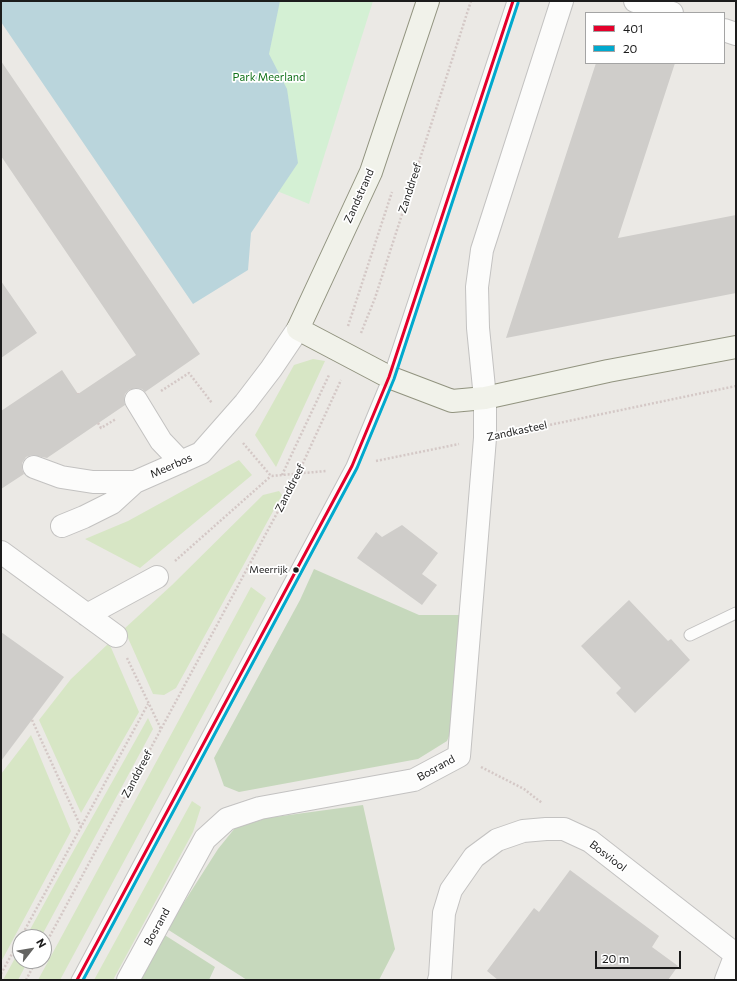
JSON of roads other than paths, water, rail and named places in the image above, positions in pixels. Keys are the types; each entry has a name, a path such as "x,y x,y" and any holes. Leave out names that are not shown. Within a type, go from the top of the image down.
{"street":[{"name":"Zandstrand","path":"298,329 371,172 428,1"},
{"path":"485,398 478,328 477,287 482,250 562,1"},
{"path":"635,1 669,12"},
{"path":"725,30 736,34"},
{"path":"298,329 389,377 452,401 485,398 608,371 736,347"},
{"name":"Meerbos","path":"34,467 61,477 93,482 135,482 201,453 245,403 271,369 298,329"},
{"name":"Bosrand","path":"128,980 205,839 227,818 260,808 414,780 459,756 485,438 485,398"},
{"path":"136,400 161,441 181,462"},
{"path":"62,526 112,504 135,482"},
{"path":"1,552 116,636"},
{"path":"87,615 157,577"},
{"name":"Bosviool","path":"438,980 440,977 444,913 451,890 474,857 497,840 523,831 564,829 590,841 736,954"},
{"path":"726,980 736,954"}],"lane":[{"path":"77,980 352,466 389,377 513,1"},
{"path":"690,635 736,613"}],"water":[{"path":"1,1 280,1 269,54 287,89 298,163 251,233 248,270 193,304 1,22"}],"place":[{"name":"Meerrijk","path":"296,570"}],"park label":[{"name":"Park Meerland","path":"269,77"}]}
